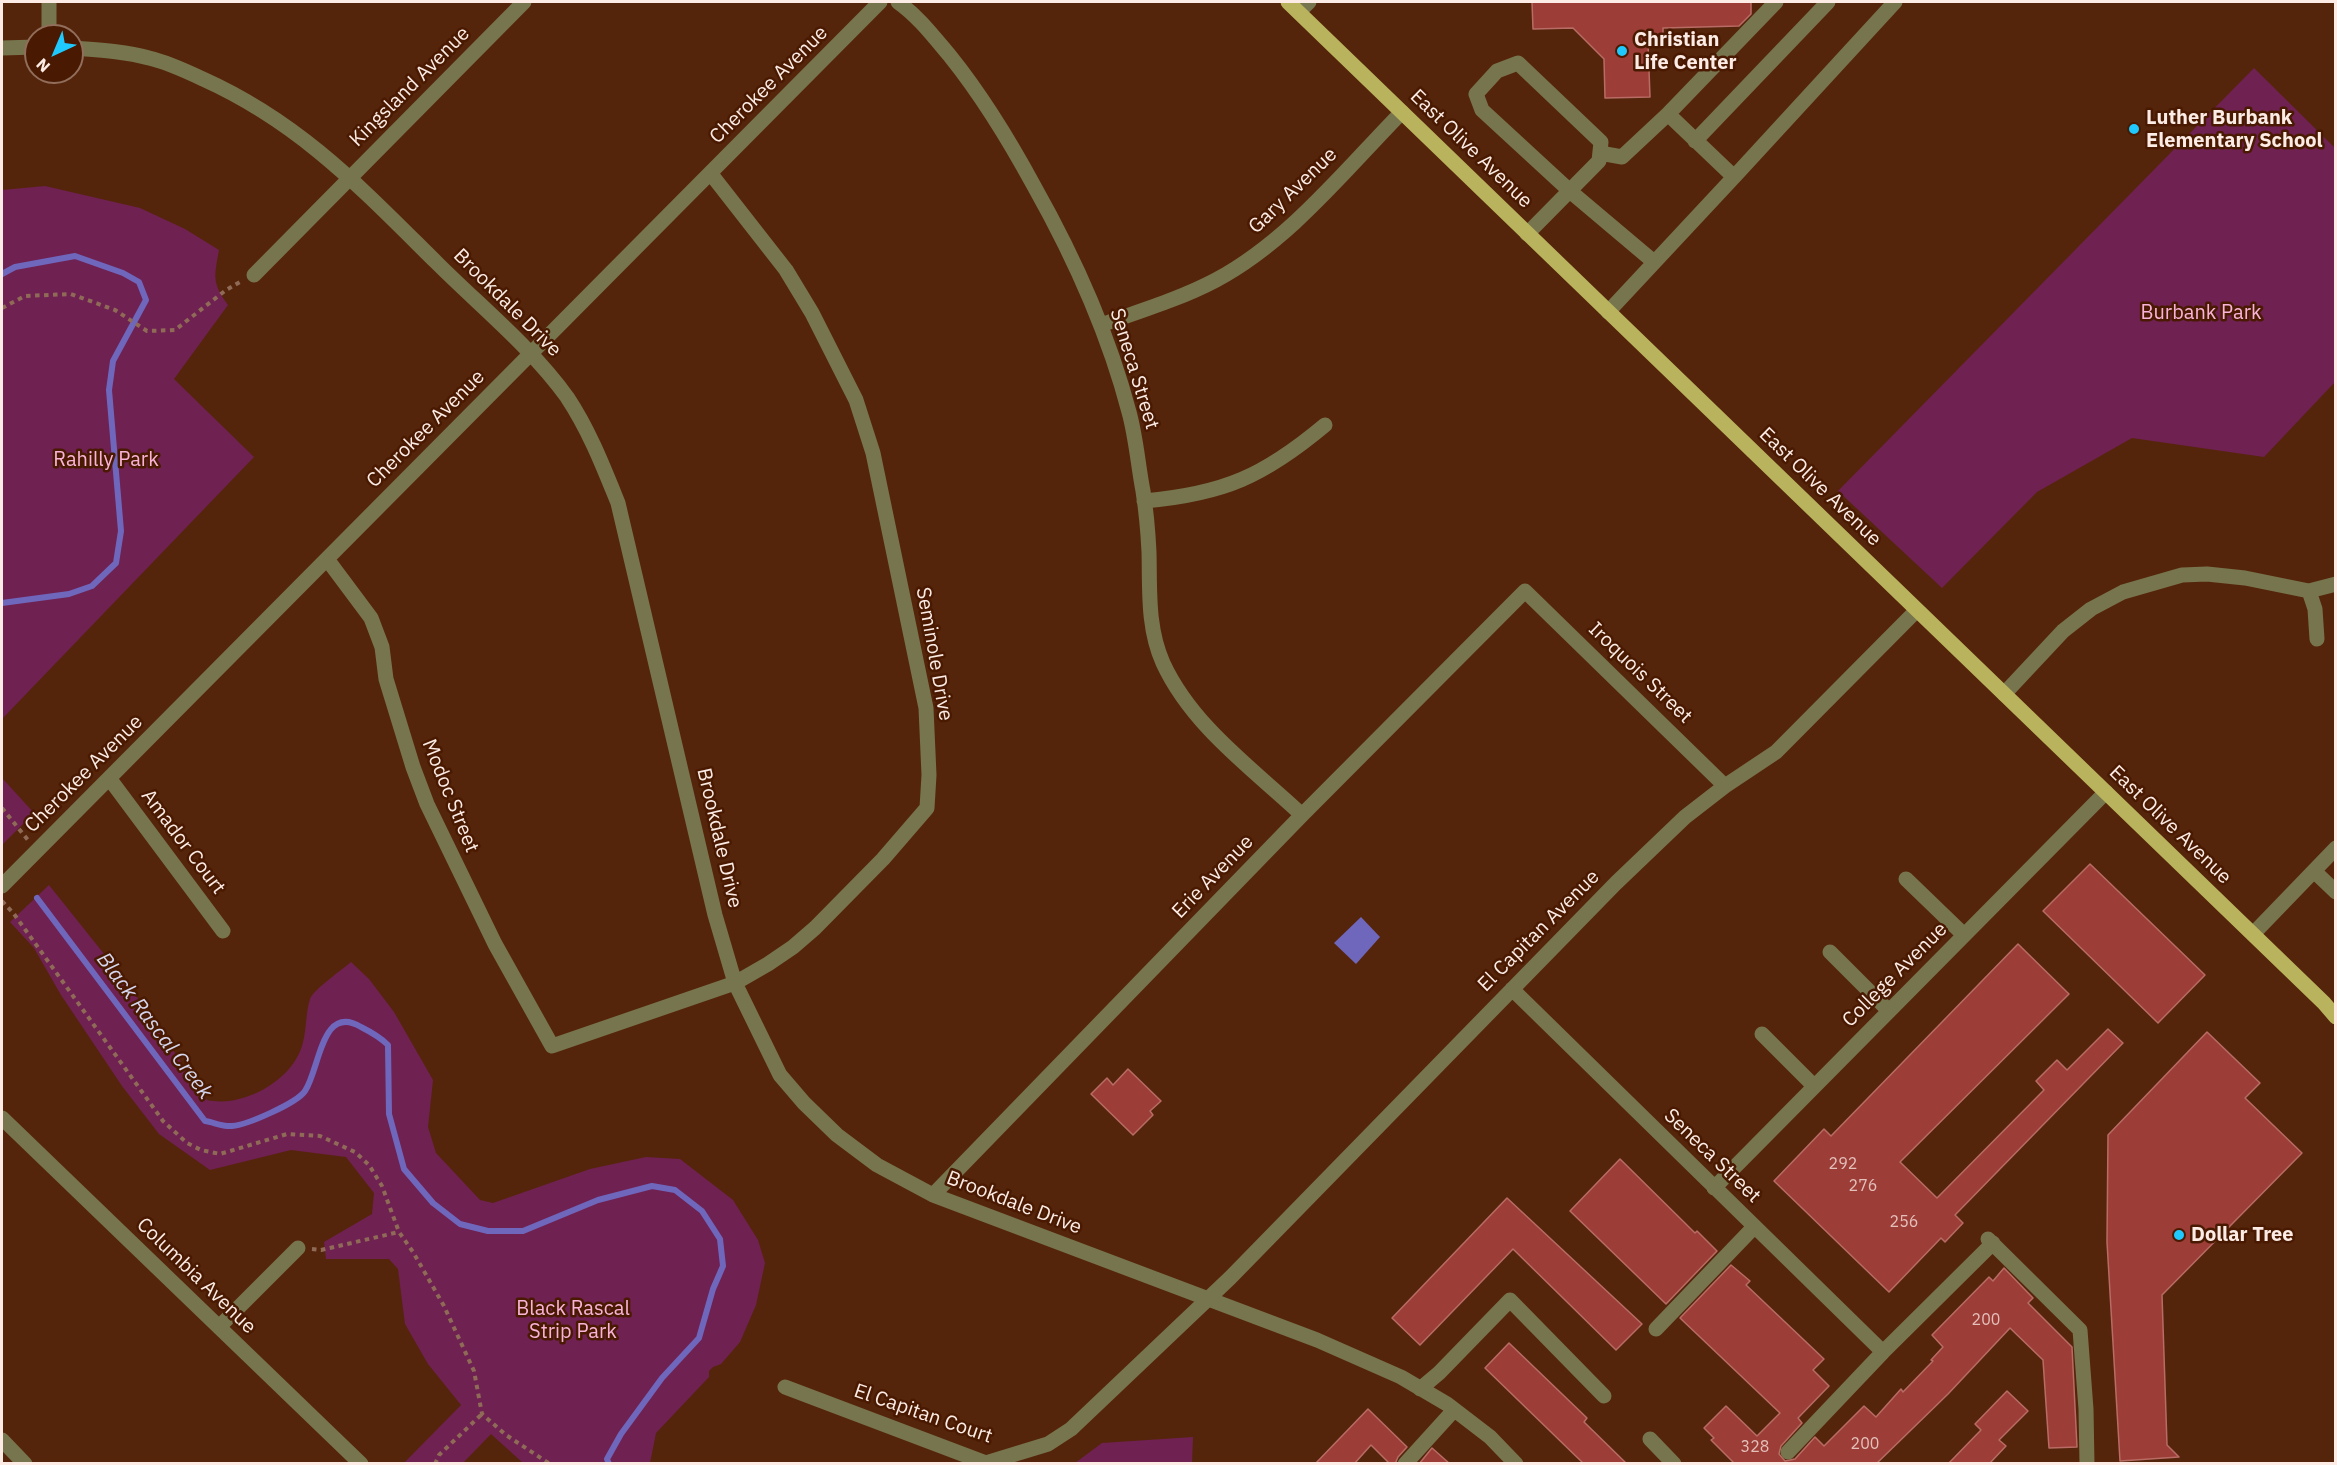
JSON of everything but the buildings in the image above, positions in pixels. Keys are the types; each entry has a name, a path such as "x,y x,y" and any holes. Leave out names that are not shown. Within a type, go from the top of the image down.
{"main road":[{"name":"East Olive Avenue","path":"1298,5 1402,112 1527,234 2330,1007 2336,1017"}],"street":[{"path":"49,2 49,24"},
{"name":"Kingsland Avenue","path":"254,275 524,2"},
{"name":"Cherokee Avenue","path":"2,886 880,2"},
{"path":"1600,153 1622,156 1668,114 1776,2"},
{"path":"1695,141 1827,2"},
{"path":"1608,312 1895,2"},
{"name":"Seneca Street","path":"901,4 932,35 971,82 999,122 1068,246 1101,325 1129,412 1144,501 1149,549 1148,595 1153,629 1163,661 1178,691 1206,726 1302,815"},
{"path":"2,48 24,47"},
{"name":"Brookdale Drive","path":"84,49 118,51 150,58 228,90 277,118 351,177 485,310 532,353 567,397 592,440 618,503 715,915 735,983 780,1075 804,1103 837,1135 878,1165 933,1194 1317,1341 1401,1377 1454,1410 1490,1437 1516,1464"},
{"path":"1527,234 1571,192 1599,161 1601,142 1518,63 1497,71 1476,94 1482,110 1571,192 1654,262"},
{"name":"Gary Avenue","path":"1101,325 1164,303 1216,280 1246,261 1274,241 1312,206 1402,112"},
{"path":"1668,114 1734,177"},
{"name":"Seminole Drive","path":"552,1046 735,983 793,947 883,859 927,808 929,775 926,708 873,453 856,400 835,356 786,270 711,174"},
{"path":"1144,501 1184,498 1223,488 1272,465 1294,451 1325,425"},
{"name":"Modoc Street","path":"327,559 371,618 381,647 386,679 413,767 428,804 495,944 552,1046"},
{"path":"2004,694 2063,631 2091,609 2123,592 2182,576 2207,574 2245,578 2309,591 2336,584"},
{"name":"Erie Avenue","path":"933,1194 1302,815 1525,591"},
{"name":"Iroquois Street","path":"1525,591 1725,786"},
{"path":"2309,591 2315,609 2317,639"},
{"name":"El Capitan Avenue","path":"1207,1299 1668,834 1725,786 1776,752 1917,610"},
{"name":"Amador Court","path":"109,778 222,932"},
{"name":"College Avenue","path":"1714,1188 2106,792"},
{"path":"2253,934 2336,848"},
{"path":"2314,871 2336,892"},
{"path":"1906,879 1964,934"},
{"path":"1830,952 1889,1011"},
{"name":"Seneca Street","path":"1512,989 1883,1352"},
{"path":"1762,1034 1814,1086"},
{"name":"Columbia Avenue","path":"2,1118 361,1464"},
{"path":"1656,1329 1754,1227"},
{"path":"1788,1452 1990,1241 2080,1330 2086,1409 2087,1464"},
{"path":"219,1327 297,1248"},
{"name":"El Capitan Court","path":"785,1387 986,1463 1048,1444 1071,1430 1207,1299"},
{"path":"1420,1389 1439,1374 1510,1300 1604,1396"},
{"path":"1404,1464 1454,1410"},
{"path":"1650,1439 1674,1464"},
{"path":"2,1440 26,1464"}],"path":[{"path":"2,308 26,296 70,294 115,310 147,331 175,330 226,290 254,275"},
{"path":"2,808 36,851"},
{"path":"2,901 14,914 163,1121 187,1143 201,1150 220,1154 287,1134 320,1136 355,1152 369,1165 382,1186 399,1232 444,1306 474,1371 482,1414 506,1434 550,1464"},
{"path":"297,1248 321,1250 399,1232"},
{"path":"435,1464 439,1455 482,1414"}],"green space":[{"name":"Burbank Park","path":"2254,68 2335,148 2335,382 2264,457 2132,438 2037,492 1942,588 1838,491"},
{"name":"Rahilly Park","path":"45,186 140,208 185,229 219,250 216,279 219,291 228,305 174,379 254,457 2,719 2,190"},
{"path":"2,778 34,813 2,845"},
{"name":"Black Rascal Strip Park","path":"49,885 128,984 207,1100 235,1100 249,1096 263,1090 286,1072 301,1049 310,999 322,985 351,962 369,979 394,1012 433,1080 428,1127 436,1153 480,1200 493,1203 590,1169 646,1157 680,1159 733,1200 758,1240 765,1263 756,1305 740,1342 721,1364 709,1371 709,1377 656,1433 650,1463 523,1463 491,1434 463,1463 404,1463 461,1405 428,1364 405,1324 398,1269 389,1259 326,1259 324,1242 372,1214 374,1193 346,1157 291,1150 210,1170 159,1134 122,1086 61,995 34,948 10,922"},
{"path":"1193,1437 1192,1463 1075,1463 1102,1443"}],"shaded area":[{"path":"1361,917 1380,937 1356,964 1334,943"}],"waterway":[{"name":"Black Rascal Creek","path":"2,274 15,267 75,256 123,273 139,282 146,300 113,361 109,390 121,531 116,563 92,586 69,594 2,603"},
{"name":"Black Rascal Creek","path":"37,898 205,1121 225,1126 239,1125 271,1113 300,1096 310,1081 330,1031 337,1024 348,1022 372,1033 388,1045 389,1114 404,1169 433,1203 460,1224 488,1231 523,1231 598,1200 652,1186 675,1190 702,1211 720,1239 723,1266 713,1289 699,1338 662,1378 621,1434 607,1459 609,1464"}],"place":[{"name":"Christian Life Center","path":"1622,51"},
{"name":"Luther Burbank Elementary School","path":"2134,129"},
{"name":"Dollar Tree","path":"2179,1235"}]}
